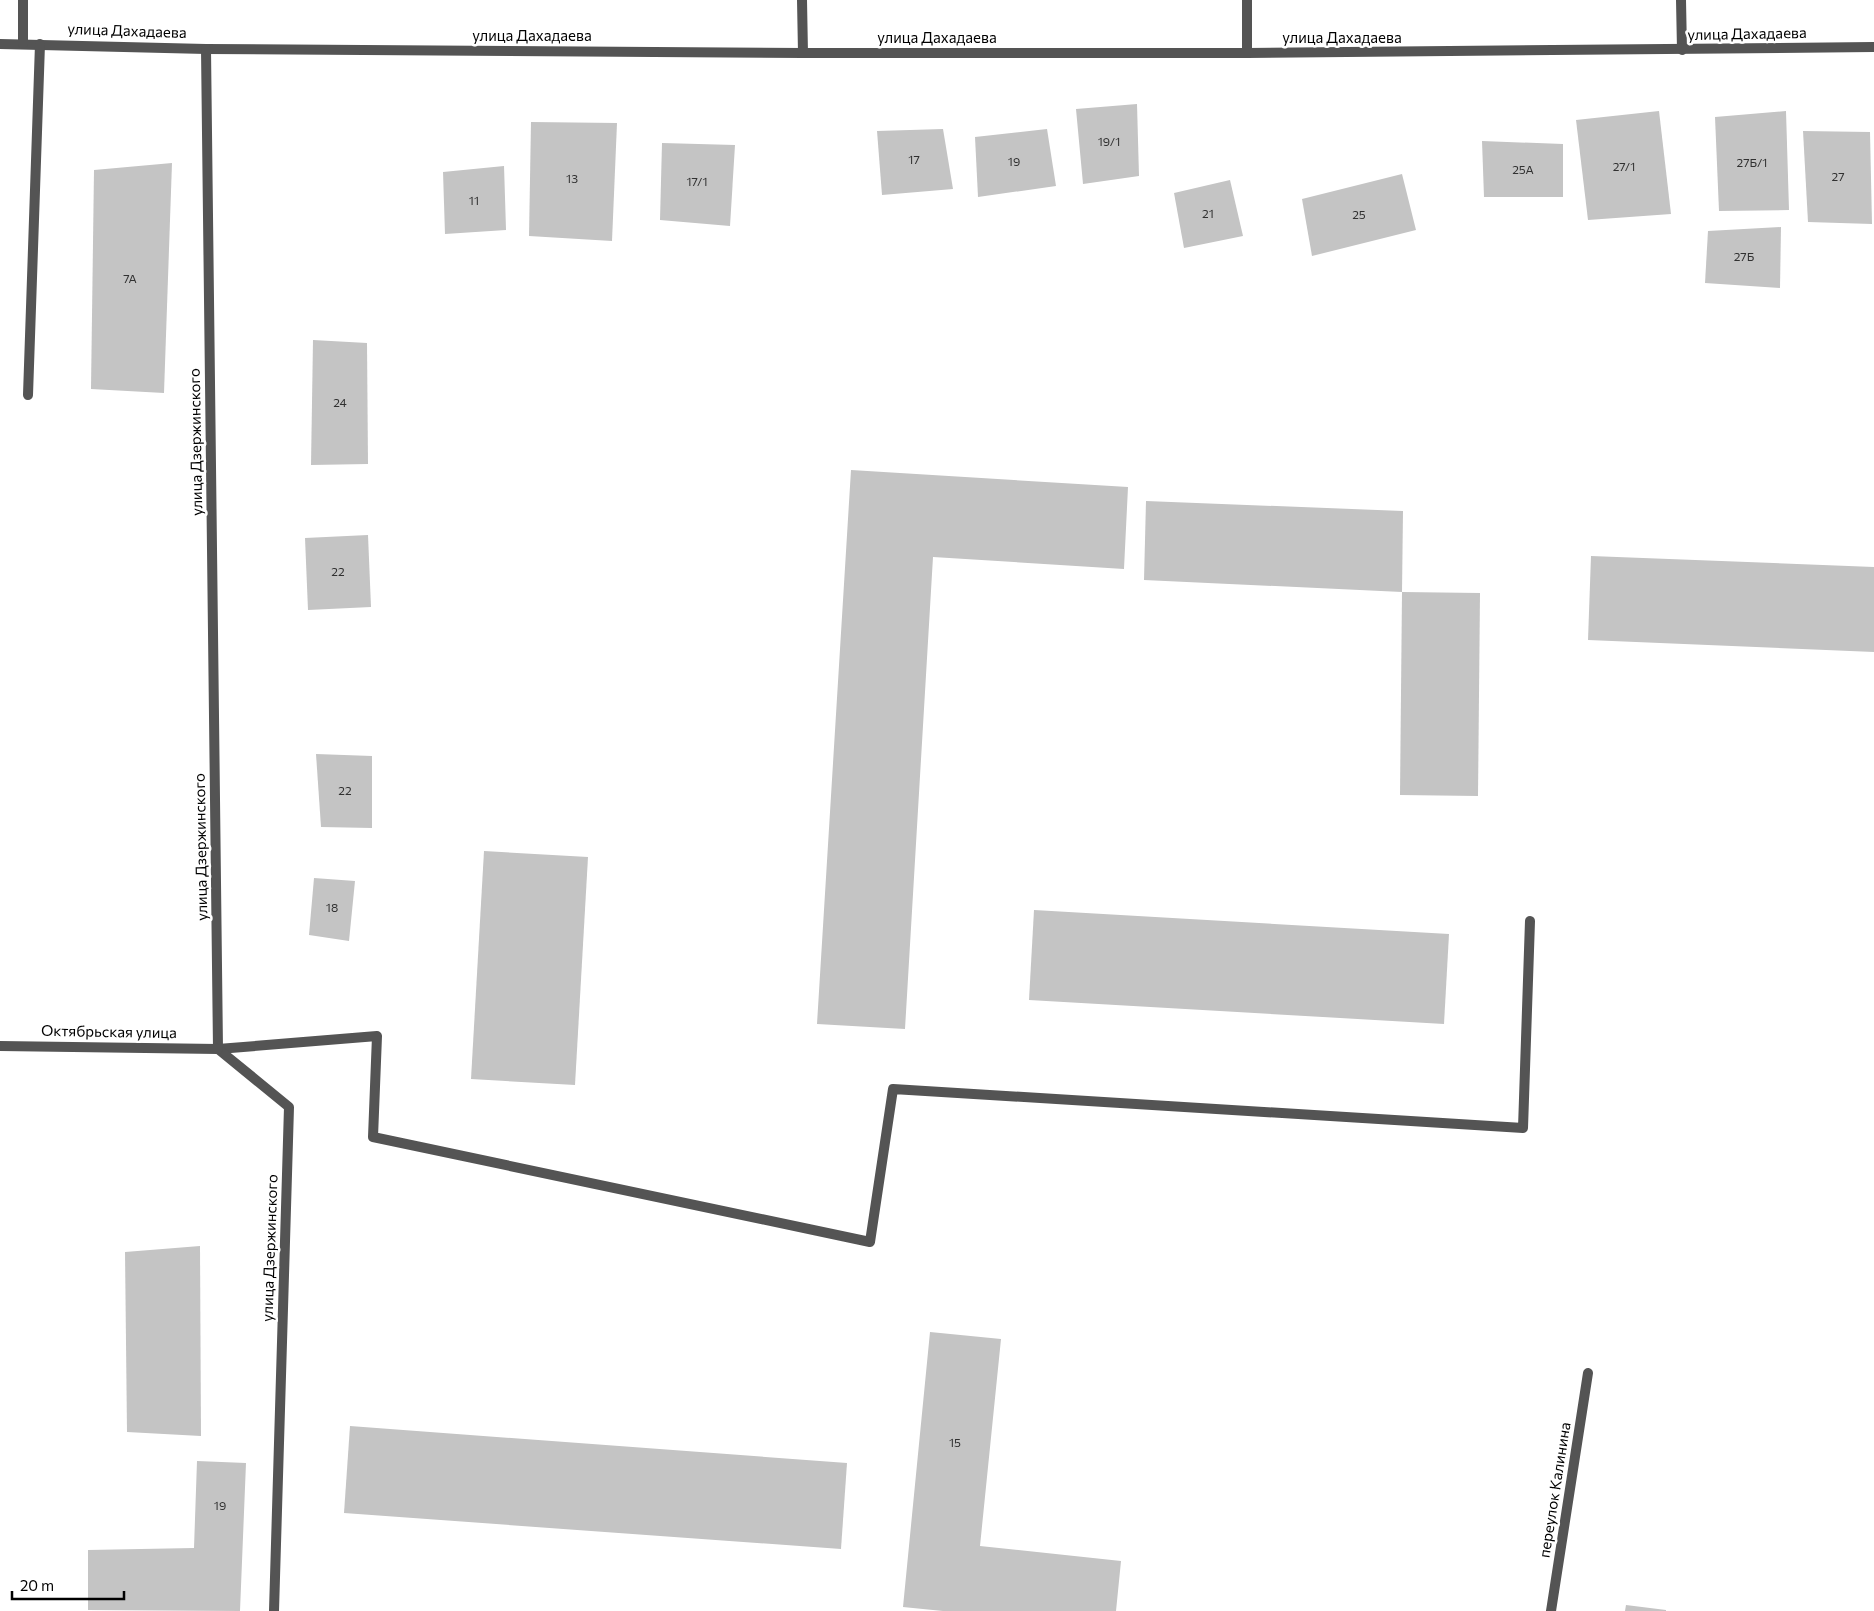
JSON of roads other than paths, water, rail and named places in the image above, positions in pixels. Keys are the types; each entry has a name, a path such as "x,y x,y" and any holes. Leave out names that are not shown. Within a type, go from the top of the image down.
{"street":[{"path":"23,0 23,44"},
{"path":"802,0 803,53"},
{"path":"1247,0 1248,53"},
{"path":"1681,0 1682,50"},
{"name":"улица Дахадаева","path":"0,44 206,49 803,53 1248,53 1874,47"},
{"path":"28,395 40,44"},
{"name":"улица Дзержинского","path":"206,49 218,1049 289,1107 274,1611"},
{"name":"Октябрьская улица","path":"0,1046 218,1049 377,1036 373,1137 870,1242 893,1089 1522,1128 1530,920"},
{"name":"переулок Калинина","path":"1551,1611 1588,1373"}]}
